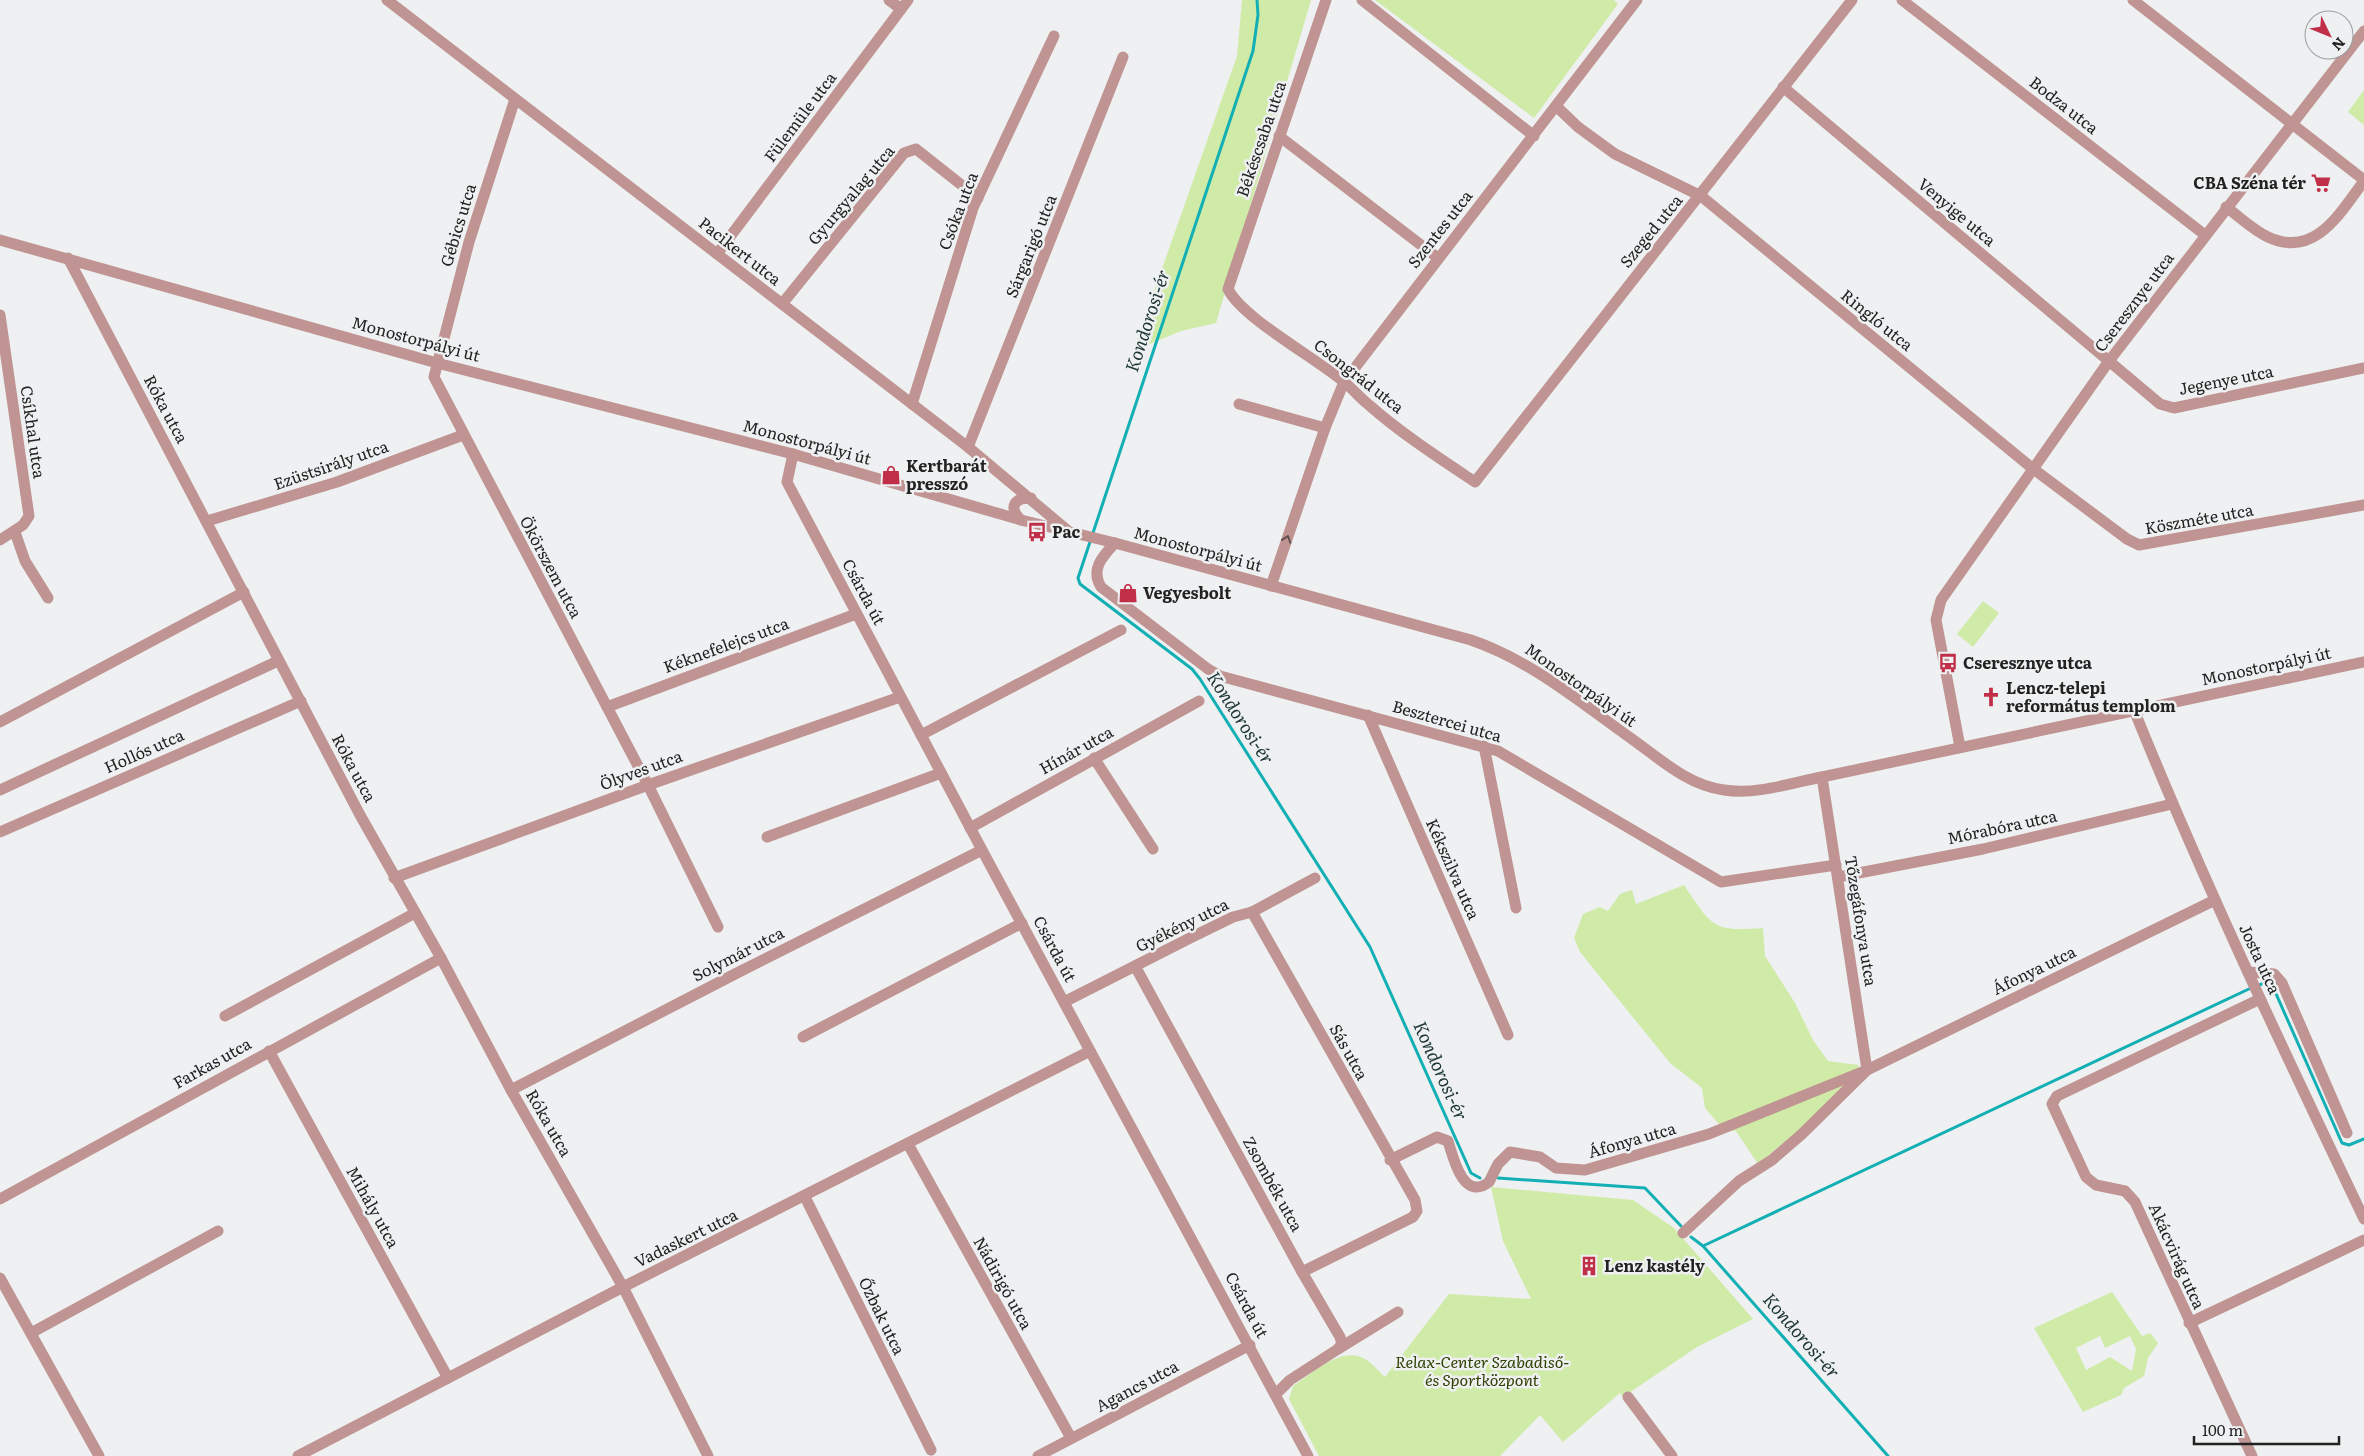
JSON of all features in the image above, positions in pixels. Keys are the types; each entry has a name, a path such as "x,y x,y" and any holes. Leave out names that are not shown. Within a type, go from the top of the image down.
{"street":[{"name":"Pacikert utca","path":"388,0 968,447 1068,531"},
{"path":"889,0 905,5"},
{"name":"Békéscsaba utca","path":"1228,289 1278,136 1326,0"},
{"path":"1362,0 1534,136"},
{"name":"Szentes utca","path":"1271,586 1325,428 1347,378 1534,136 1636,0"},
{"name":"Szeged utca","path":"1475,482 1852,0"},
{"name":"Bodza utca","path":"1902,0 2205,235"},
{"path":"2133,0 2364,181 2328,228 2309,240 2286,243 2267,236 2226,208"},
{"name":"Fülemüle utca","path":"717,254 905,5"},
{"name":"Cseresznye utca","path":"1960,747 1936,620 1941,600 2109,361 2291,123 2364,31"},
{"name":"Csóka utca","path":"912,404 978,198 1054,36"},
{"name":"Sárgarigó utca","path":"968,447 1123,57"},
{"name":"Venyige utca","path":"1783,87 2109,361"},
{"name":"Gébics utca","path":"437,363 468,242 515,99"},
{"path":"1556,106 1578,127 1615,154 1700,196"},
{"path":"1278,136 1438,258"},
{"name":"Gyurgyalag utca","path":"782,304 904,153 916,149 978,198"},
{"name":"Ringló utca","path":"1700,196 2032,468"},
{"name":"Monostorpályi út","path":"0,240 437,363 793,454 1022,520 1115,542 1494,648 1548,679 1680,774 1709,787 1748,790 1822,777 2364,662"},
{"name":"Róka utca","path":"68,258 244,592 278,661 394,878 441,958 511,1090 623,1287 708,1456"},
{"name":"Csongrád utca","path":"1228,289 1233,299 1263,324 1347,378 1369,406 1475,482"},
{"name":"Csíkhal utca","path":"0,315 29,516 24,525 0,540"},
{"name":"Jegenye utca","path":"2109,361 2160,404 2174,408 2364,368"},
{"name":"Ökörszem utca","path":"437,363 434,376 463,435 648,785 718,927"},
{"path":"1239,404 1325,428"},
{"name":"Ezüstsirály utca","path":"207,521 337,482 463,435"},
{"name":"Csárda út","path":"793,454 787,482 970,828 1250,1345 1308,1456"},
{"name":"Köszméte utca","path":"2032,468 2127,539 2139,545 2364,505"},
{"path":"1022,520 1015,514 1013,509 1021,498 1031,498"},
{"path":"15,532 25,561 48,598"},
{"name":"Besztercei utca","path":"1115,542 1100,560 1096,571 1101,587 1208,669 1220,676 1484,746 1532,769 1721,882 1837,871"},
{"path":"0,722 244,592"},
{"name":"Kéknefelejcs utca","path":"606,707 856,614"},
{"path":"921,735 1121,630"},
{"path":"0,790 278,661"},
{"name":"Ölyves utca","path":"394,878 648,785 900,697"},
{"name":"Hollós utca","path":"0,832 300,700"},
{"name":"Hínár utca","path":"970,828 1198,701"},
{"name":"Josta utca","path":"2134,710 2172,804 2215,900 2364,1219"},
{"name":"Kékszilva utca","path":"1368,715 1508,1035"},
{"path":"1484,746 1516,908"},
{"path":"1094,758 1153,849"},
{"path":"766,837 941,773"},
{"name":"Tőzegáfonya utca","path":"1822,777 1867,1070"},
{"name":"Mórabóra utca","path":"1837,871 1983,849 2172,804"},
{"name":"Solymár utca","path":"511,1090 735,974 982,850"},
{"name":"Gyékény utca","path":"1064,1002 1233,917 1252,912 1315,878"},
{"name":"Áfonya utca","path":"1390,1160 1437,1137 1448,1141 1459,1176 1472,1186 1478,1187 1488,1182 1498,1164 1510,1152 1540,1156 1556,1168 1585,1170 1708,1134 1867,1070 2215,900"},
{"name":"Sás utca","path":"1252,912 1390,1160 1415,1200 1417,1207 1414,1217 1302,1272"},
{"path":"225,1016 415,913"},
{"path":"803,1037 1022,923"},
{"name":"Farkas utca","path":"0,1199 441,958"},
{"name":"Zsombék utca","path":"1135,966 1302,1272 1340,1337 1342,1344 1338,1349"},
{"path":"2254,986 2274,974 2282,983 2347,1133"},
{"name":"Akácvirág utca","path":"2252,1456 2189,1323 2135,1202 2125,1191 2096,1185 2086,1177 2052,1104 2057,1096 2254,986"},
{"name":"Mihály utca","path":"269,1051 448,1378"},
{"name":"Vadaskert utca","path":"298,1456 623,1287 805,1197 1090,1051"},
{"name":"Áfonya utca","path":"1684,1233 1739,1182 1772,1160 1802,1134 1867,1070"},
{"name":"Nádirigó utca","path":"908,1144 1071,1438"},
{"name":"Őzbak utca","path":"805,1197 931,1450"},
{"path":"31,1333 218,1231"},
{"path":"2189,1323 2364,1240"},
{"path":"0,1278 98,1456"},
{"path":"1276,1394 1290,1380 1398,1312"},
{"name":"Agancs utca","path":"1038,1456 1250,1345"},
{"path":"1628,1397 1672,1456"}],"green space":[{"path":"1242,0 1311,0 1216,323 1181,331 1133,351 1237,56"},
{"path":"1375,0 1614,0 1618,4 1534,118"},
{"path":"2364,90 2364,125 2348,112"},
{"path":"1983,601 1999,613 1973,647 1957,634"},
{"path":"1684,885 1701,910 1714,923 1733,929 1763,928 1765,956 1795,1003 1813,1040 1828,1061 1859,1065 1854,1080 1833,1102 1758,1164 1736,1131 1724,1130 1705,1108 1702,1088 1670,1063 1580,952 1574,938 1583,914 1600,907 1608,911 1620,894 1632,890 1636,904"},
{"name":"Relax-Center Szabadiső- és Sportközpont","path":"1491,1187 1633,1200 1674,1228 1753,1319 1697,1347 1623,1397 1620,1393 1563,1442 1540,1415 1500,1456 1319,1456 1289,1399 1293,1386 1329,1361 1349,1355 1359,1356 1368,1361 1385,1377 1449,1294 1531,1299 1503,1241"},
{"path":"2112,1292 2142,1336 2150,1333 2158,1343 2148,1358 2144,1376 2124,1388 2121,1395 2083,1412 2034,1328","holes":["2100,1336 2105,1348 2130,1336 2136,1349 2132,1371 2110,1357 2086,1370 2076,1348"]}],"waterway":[{"name":"Kondorosi-ér","path":"1257,0 1258,15 1253,51 1078,578 1080,584 1192,669 1200,679 1370,947 1471,1173 1480,1178"},
{"path":"2257,986 2264,983 2273,987 2342,1143 2349,1145 2364,1139"},
{"path":"1703,1246 2251,988"},
{"name":"Kondorosi-ér","path":"1498,1178 1645,1188 1681,1226"},
{"name":"Kondorosi-ér","path":"1691,1237 1703,1246 1888,1456"}],"place":[{"name":"CBA Széna tér","path":"2321,183"},
{"name":"Kertbarát presszó","path":"891,475"},
{"name":"Pac","path":"1037,532"},
{"name":"Vegyesbolt","path":"1128,593"},
{"name":"Cseresznye utca","path":"1948,663"},
{"name":"Lencz-telepi református templom","path":"1991,697"},
{"name":"Lenz kastély","path":"1589,1266"}]}
